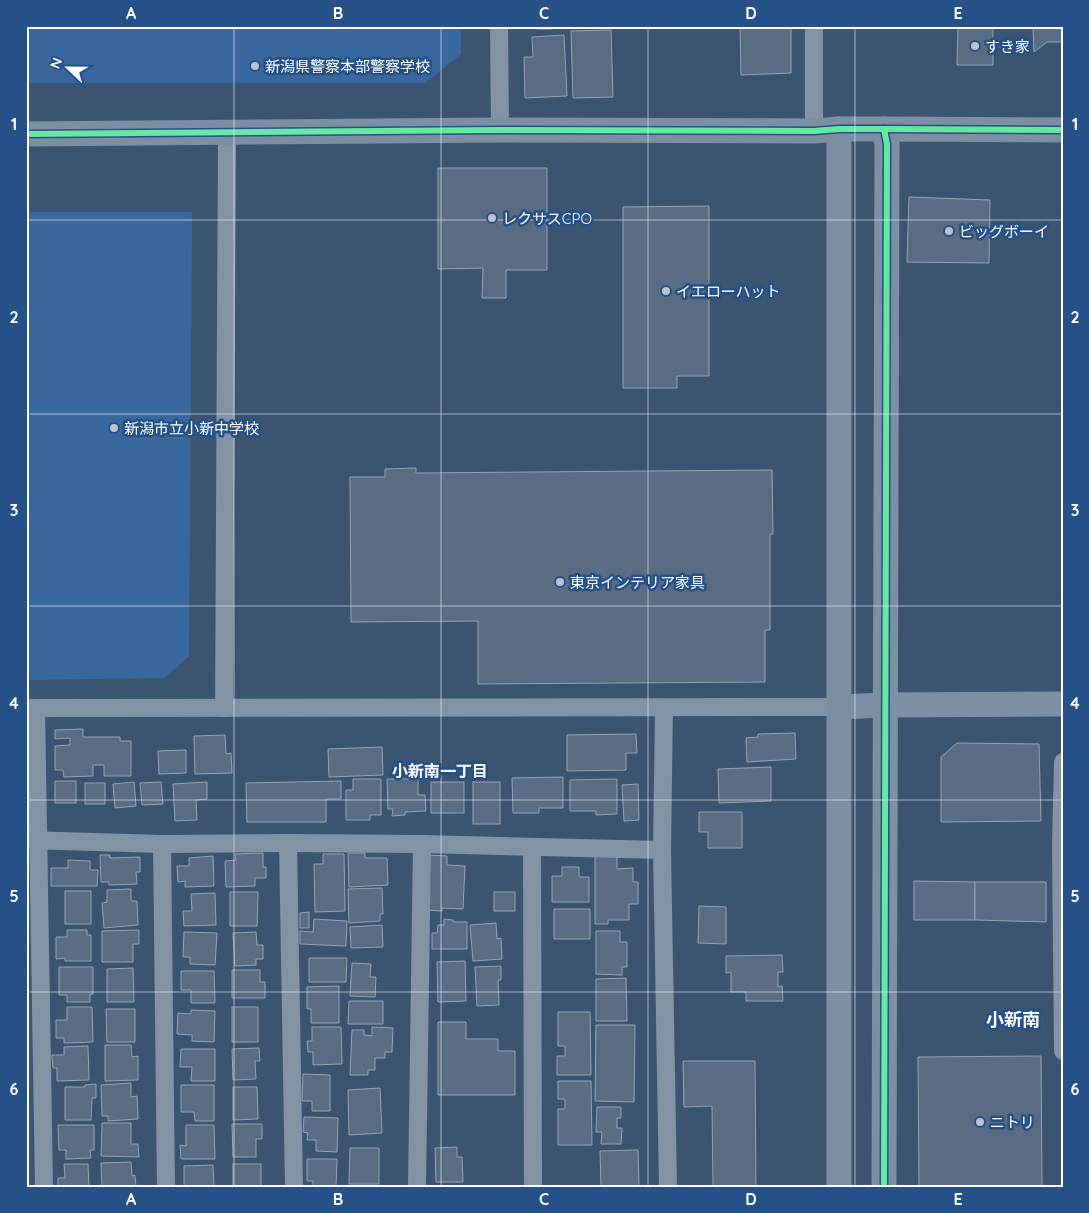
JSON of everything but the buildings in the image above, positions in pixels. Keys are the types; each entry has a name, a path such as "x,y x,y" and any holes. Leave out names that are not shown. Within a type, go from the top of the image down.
{"street":[{"path":"499,26 500,130"},
{"path":"814,26 814,131"},
{"path":"839,129 840,1187"},
{"path":"884,129 886,144 884,1187"},
{"path":"26,134 500,130 1063,130"},
{"path":"224,708 227,132"},
{"path":"44,1187 32,840 31,708 664,708 1063,704"},
{"path":"664,708 662,850 668,1187"},
{"path":"1063,762 1063,1051"},
{"path":"32,840 162,844 422,844 662,850"},
{"path":"288,843 294,1187"},
{"path":"162,844 166,1187"},
{"path":"417,1187 422,844"},
{"path":"532,847 533,1187"}],"shaded area":[{"name":"新潟県警察本部警察学校","path":"26,26 461,26 461,54 425,83 26,83"},
{"name":"新潟市立小新中学校","path":"26,212 192,212 189,656 165,678 26,680"}],"cycle path":[{"path":"884,129 887,144 884,1187"},
{"path":"26,134 500,130 1063,130"}],"place":[{"name":"すき家","path":"975,46"},
{"name":"新潟県警察本部警察学校","path":"255,66"},
{"name":"レクサスCPO","path":"492,218"},
{"name":"ビッグボーイ","path":"949,231"},
{"name":"イエローハット","path":"666,291"},
{"name":"新潟市立小新中学校","path":"114,428"},
{"name":"東京インテリア家具","path":"560,582"},
{"name":"ニトリ","path":"980,1122"}],"district":[{"name":"小新南一丁目","path":"440,771"},
{"name":"小新南","path":"1013,1019"}]}
